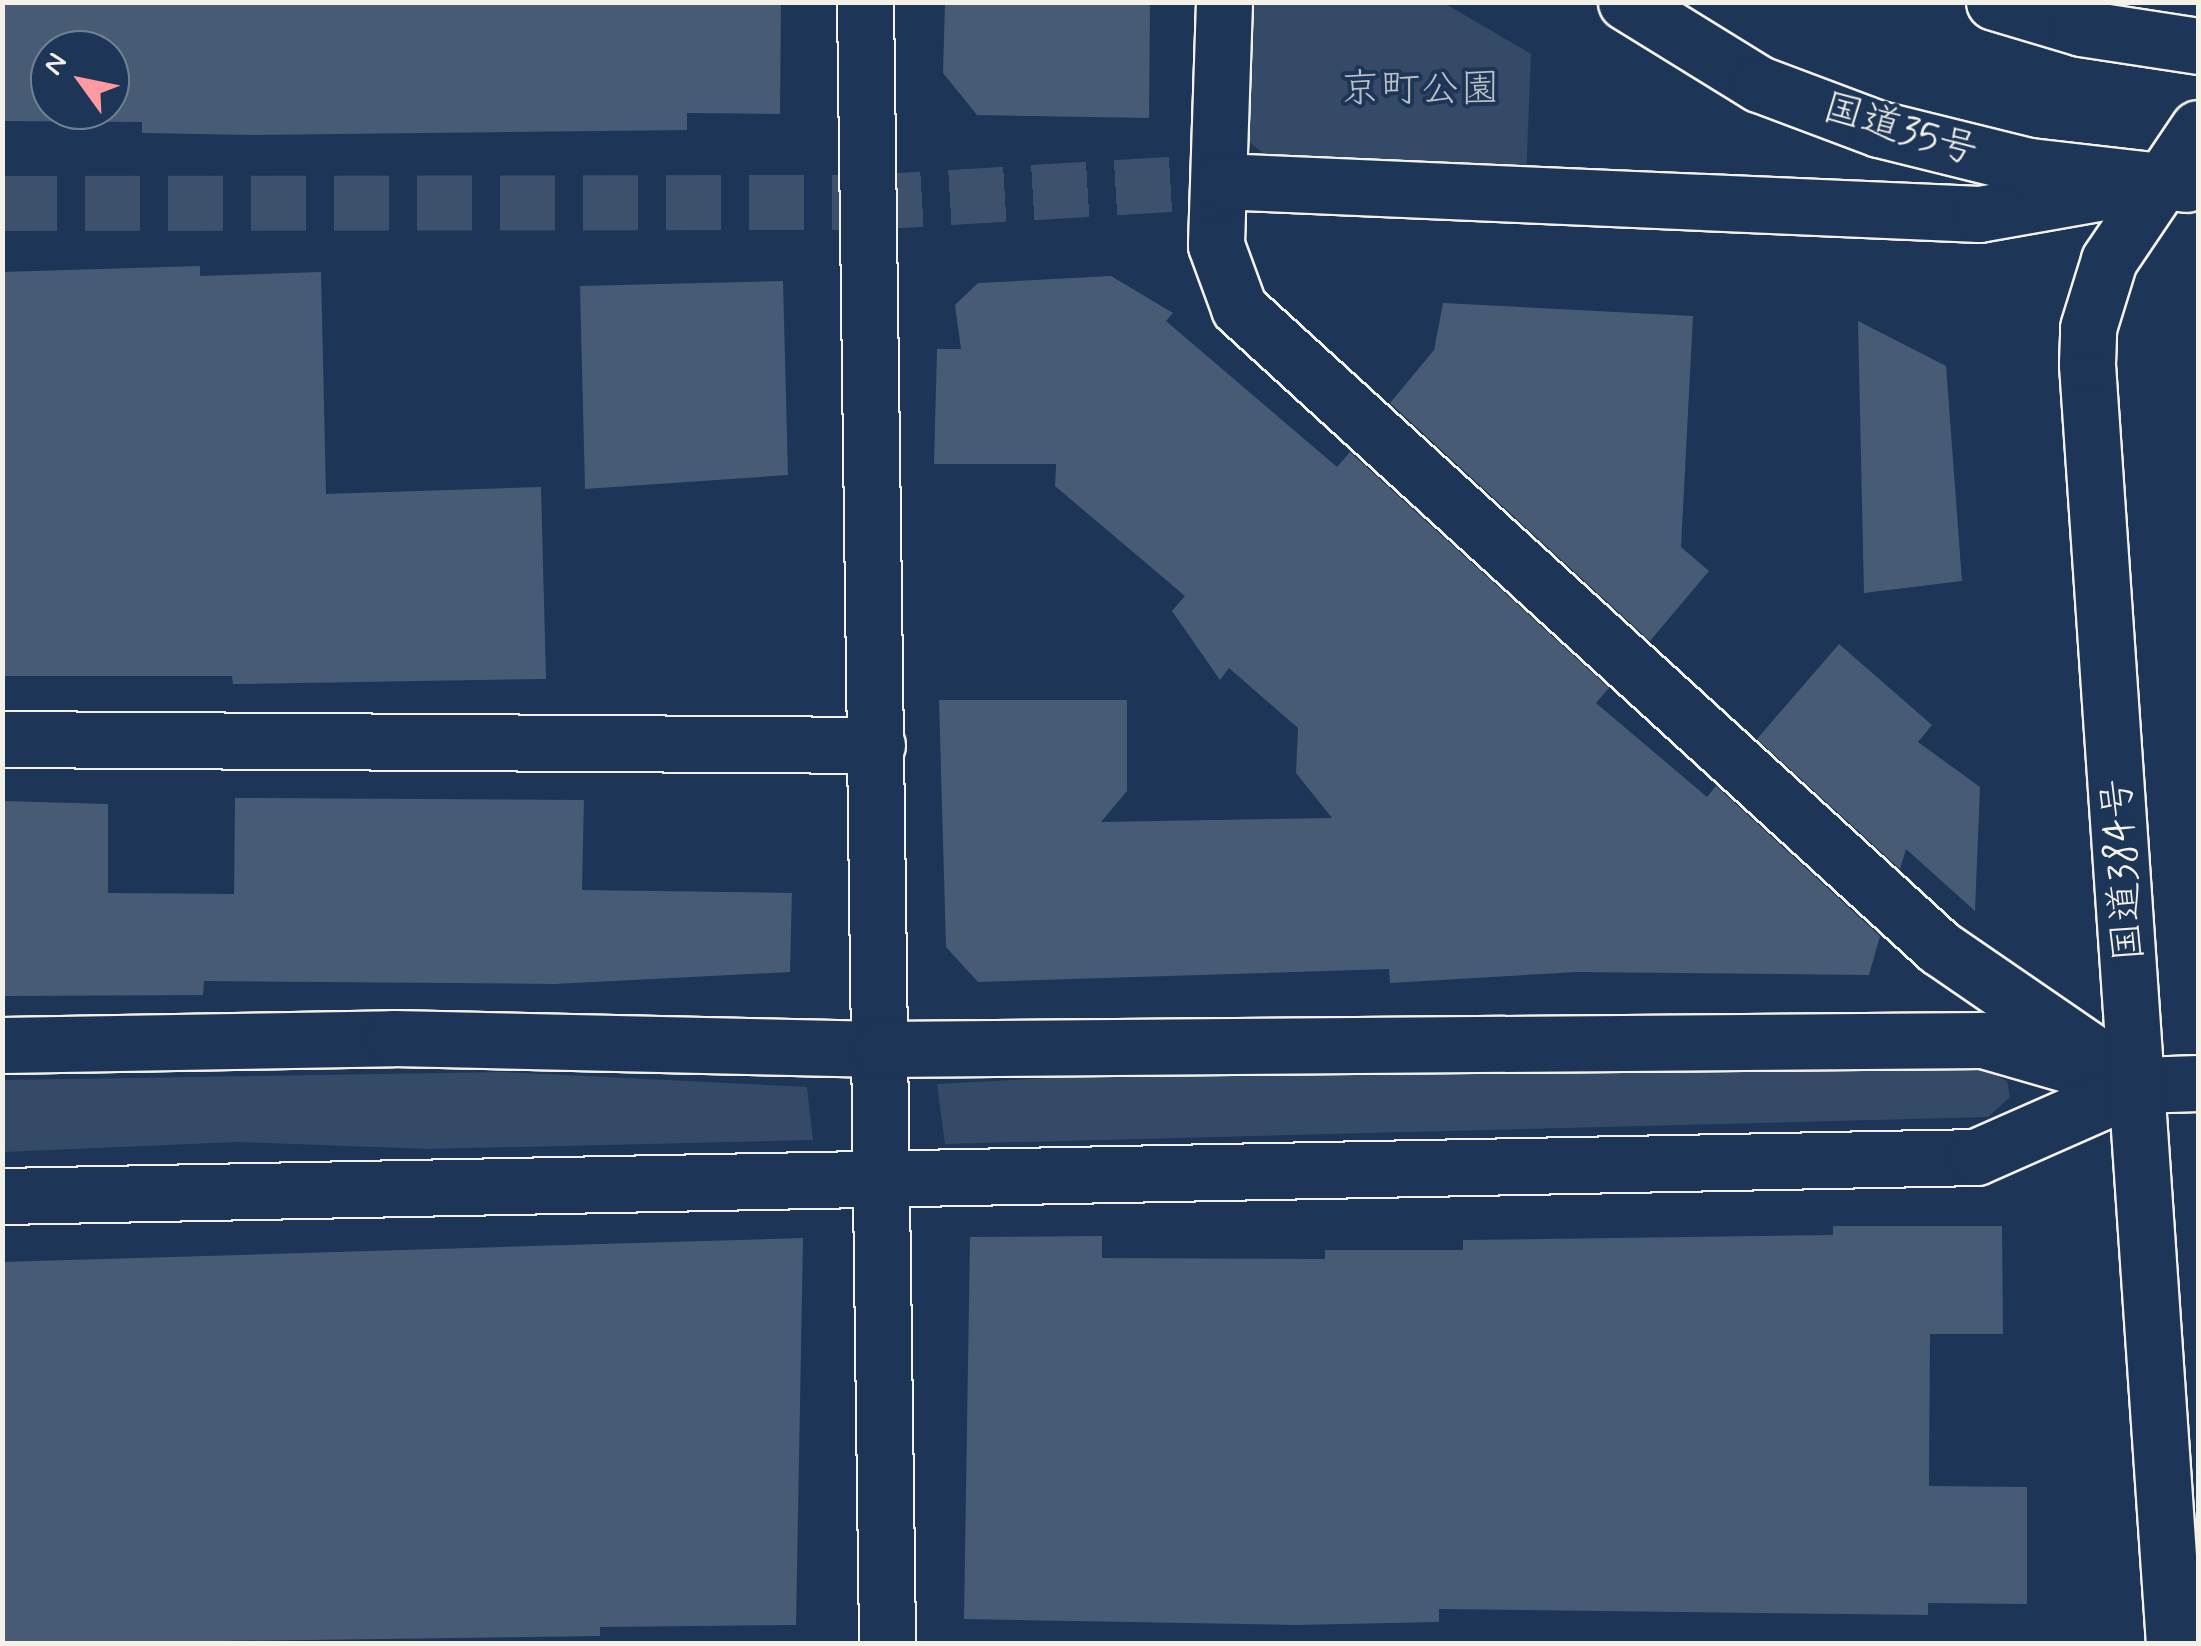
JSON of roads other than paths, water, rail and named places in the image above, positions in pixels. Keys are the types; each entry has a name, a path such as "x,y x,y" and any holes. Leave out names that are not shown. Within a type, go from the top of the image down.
{"main road":[{"path":"865,2 886,1644"},
{"path":"1224,2 1216,245 1239,308 1940,948 2139,1085"},
{"name":"国道35号","path":"1626,2 1759,84 1879,129 2028,166 2177,184"},
{"path":"1994,2 2081,28 2198,46"},
{"name":"国道384号","path":"2174,1644 2087,364 2088,328 2109,260 2177,184 2198,128"},
{"path":"1220,180 1978,214 2177,184"},
{"path":"2,739 877,745"},
{"path":"2,1046 394,1038 880,1049 1983,1040 2139,1085 2198,1083"},
{"path":"2,1196 1976,1157 2139,1085"}],"tunnel":[{"path":"2,203 867,202 1220,181"}],"park label":[{"name":"京町公園","path":"1420,90"}]}
